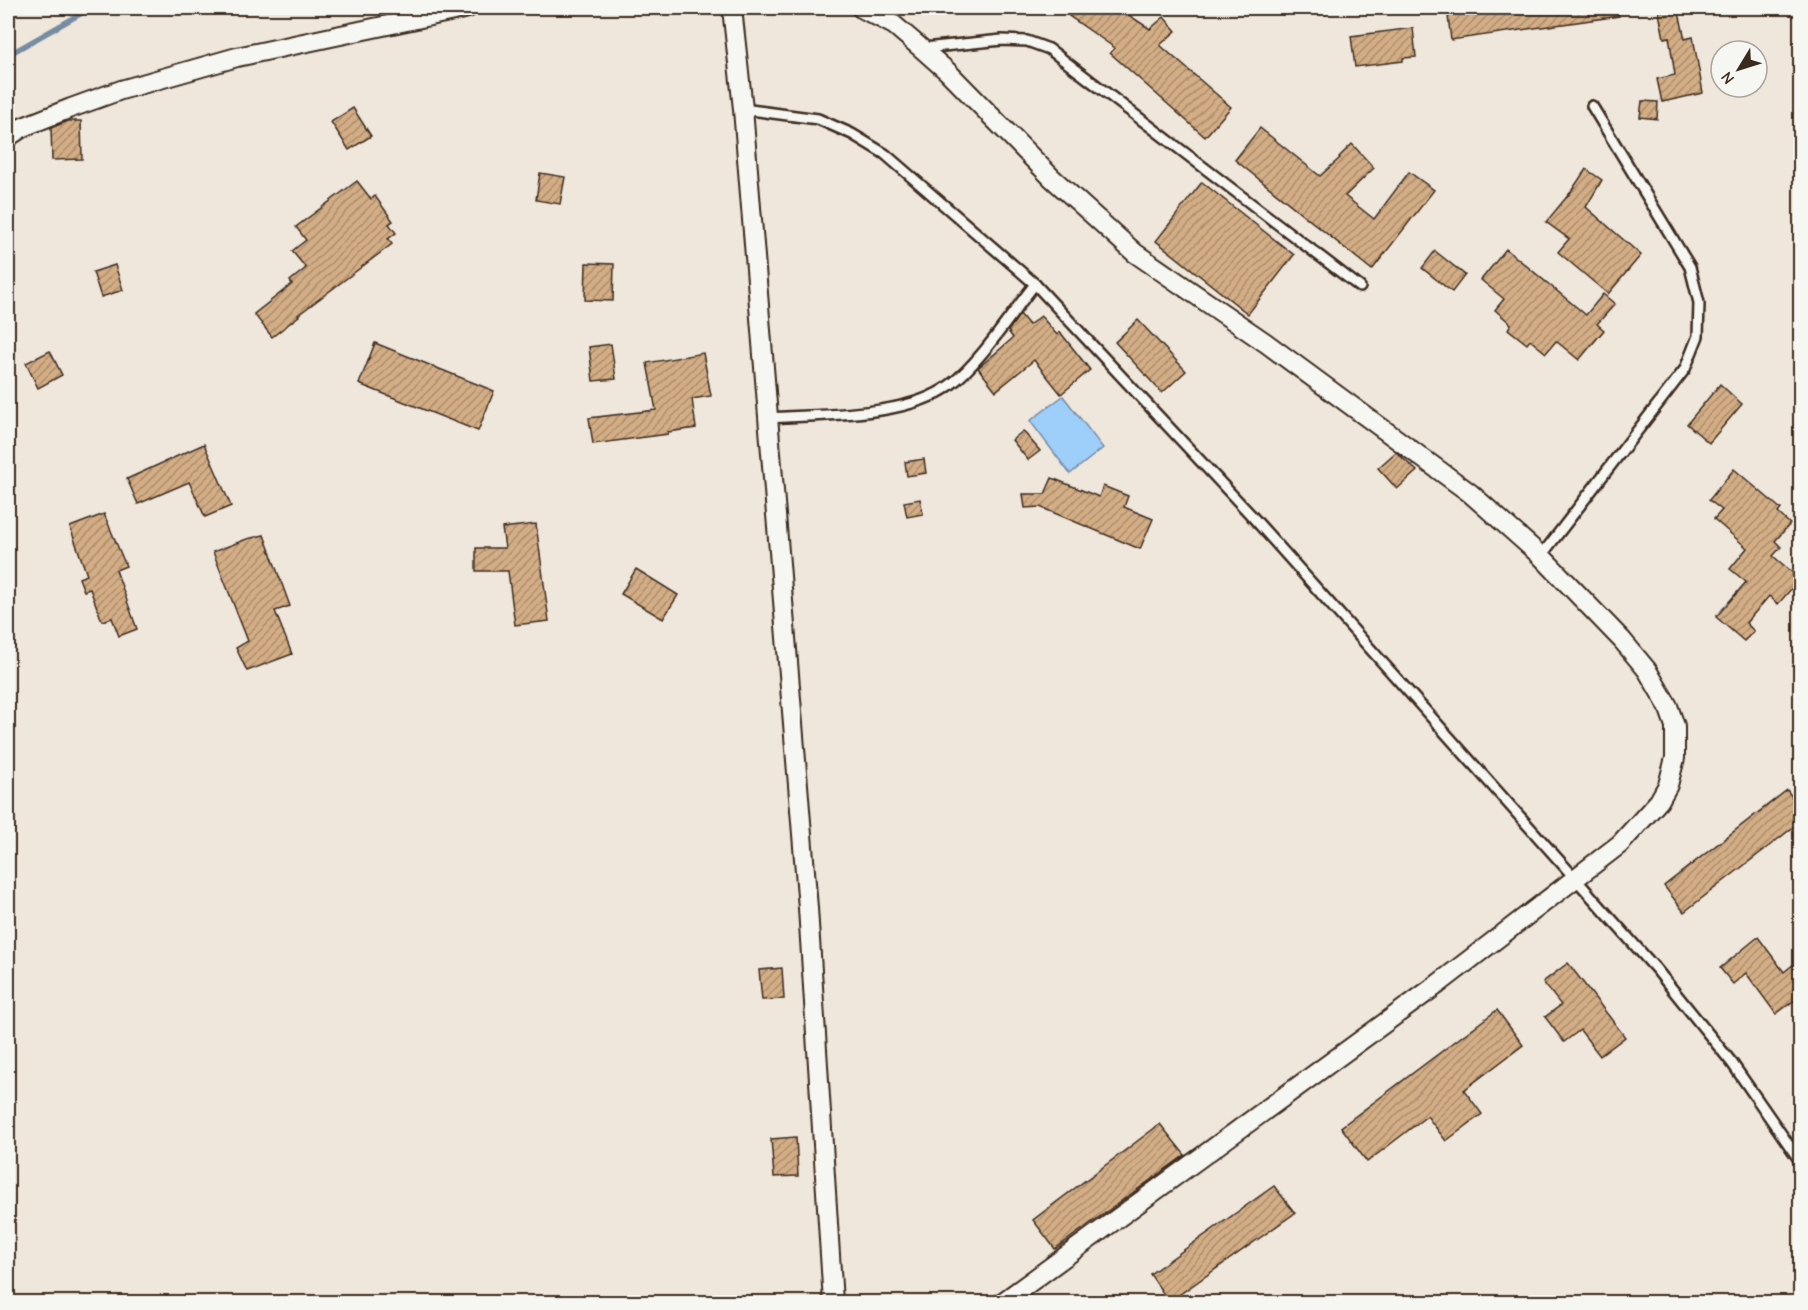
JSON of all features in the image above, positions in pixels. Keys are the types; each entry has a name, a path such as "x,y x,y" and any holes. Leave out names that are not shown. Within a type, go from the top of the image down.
{"street":[{"path":"8,137 23,127 121,90 237,57 468,8"},
{"path":"732,8 743,109 808,908 833,1302"},
{"path":"861,8 894,25 921,48 1052,178 1135,253 1266,343 1470,493 1541,556 1647,670 1668,706 1675,726 1675,758 1668,785 1659,801 1620,844 1438,984 1003,1302"}],"lane":[{"path":"921,48 1002,40 1027,41 1049,49 1360,287"},
{"path":"1541,556 1685,369 1698,336 1699,303 1690,267 1592,106"},
{"path":"743,109 818,119 852,134 885,154 1035,284 1251,514 1656,969 1732,1062 1800,1161"},
{"path":"768,418 862,412 924,400 950,386 975,361 1035,284"}],"water":[{"path":"1063,396 1103,448 1070,474 1030,421"}],"building":[{"path":"1075,8 1118,8 1150,29 1164,17 1176,31 1160,45 1231,107 1205,137 1110,53 1115,48 1069,16"},
{"path":"1447,8 1618,8 1619,16 1451,40"},
{"path":"1658,8 1678,8 1685,39 1693,37 1703,93 1662,102 1657,79 1675,75 1669,37 1664,38"},
{"path":"1413,28 1416,57 1403,58 1403,61 1355,67 1351,36"},
{"path":"1642,101 1658,102 1657,119 1640,117"},
{"path":"353,108 371,136 349,150 331,122"},
{"path":"68,121 81,121 82,159 52,160 51,128"},
{"path":"1260,128 1320,176 1352,144 1374,168 1345,196 1374,219 1409,172 1434,190 1372,270 1235,160"},
{"path":"1586,169 1602,180 1586,207 1641,255 1608,294 1558,252 1569,239 1546,222"},
{"path":"540,173 565,177 560,204 536,200"},
{"path":"357,181 371,199 375,196 393,221 389,224 396,233 388,239 392,244 272,337 254,314 292,284 290,281 306,268 292,251 306,240 296,227"},
{"path":"1202,182 1294,255 1248,314 1156,241"},
{"path":"1506,249 1586,315 1603,294 1615,304 1597,324 1604,330 1579,360 1556,341 1546,353 1530,340 1527,344 1508,329 1511,324 1495,310 1504,299 1481,280"},
{"path":"1435,251 1465,275 1452,292 1422,268"},
{"path":"586,263 614,264 613,301 585,300"},
{"path":"115,265 123,290 101,297 93,272"},
{"path":"1020,314 1029,325 1041,316 1057,335 1060,332 1090,370 1061,394 1034,360 996,391 978,368 1013,338 1008,331"},
{"path":"1138,320 1186,371 1162,393 1115,342"},
{"path":"375,343 494,391 478,431 359,384"},
{"path":"611,344 616,379 593,381 589,347"},
{"path":"50,351 62,375 38,388 26,363"},
{"path":"703,353 711,396 692,399 696,428 593,444 589,418 656,410 647,363"},
{"path":"1720,384 1742,404 1709,443 1687,424"},
{"path":"1023,431 1040,451 1028,460 1012,440"},
{"path":"204,444 231,506 205,517 189,482 138,504 127,479"},
{"path":"1396,452 1417,471 1397,489 1378,468"},
{"path":"924,459 926,473 907,476 905,462"},
{"path":"1734,469 1781,509 1778,513 1790,524 1775,541 1781,547 1773,556 1800,579 1778,604 1769,596 1746,623 1754,631 1744,641 1716,617 1746,582 1730,569 1747,548 1714,519 1722,510 1709,500"},
{"path":"1052,478 1099,497 1103,486 1128,496 1124,507 1153,519 1140,549 1040,507 1025,508 1023,494 1045,494"},
{"path":"920,499 923,514 907,517 904,502"},
{"path":"104,514 126,566 116,570 137,629 119,636 112,618 102,621 90,589 84,591 79,578 87,575 70,527"},
{"path":"536,524 549,621 515,625 508,571 476,571 476,548 505,548 502,528"},
{"path":"264,535 290,606 275,611 292,654 247,671 236,648 248,641 213,552"},
{"path":"636,569 678,595 663,619 621,594"},
{"path":"1787,790 1800,808 1800,822 1684,912 1664,886"},
{"path":"1758,937 1784,972 1800,959 1800,996 1776,1014 1746,973 1733,984 1720,968"},
{"path":"1568,963 1625,1037 1600,1056 1580,1030 1564,1042 1545,1017 1561,1005 1543,982"},
{"path":"782,968 784,999 762,1000 759,970"},
{"path":"1497,1010 1523,1045 1464,1090 1482,1114 1446,1141 1427,1116 1367,1162 1341,1127"},
{"path":"1160,1124 1185,1155 1055,1249 1033,1220"},
{"path":"796,1137 798,1176 774,1177 771,1139"},
{"path":"1274,1186 1295,1213 1169,1302 1150,1274"}],"waterway":[{"path":"8,55 91,8"}]}
